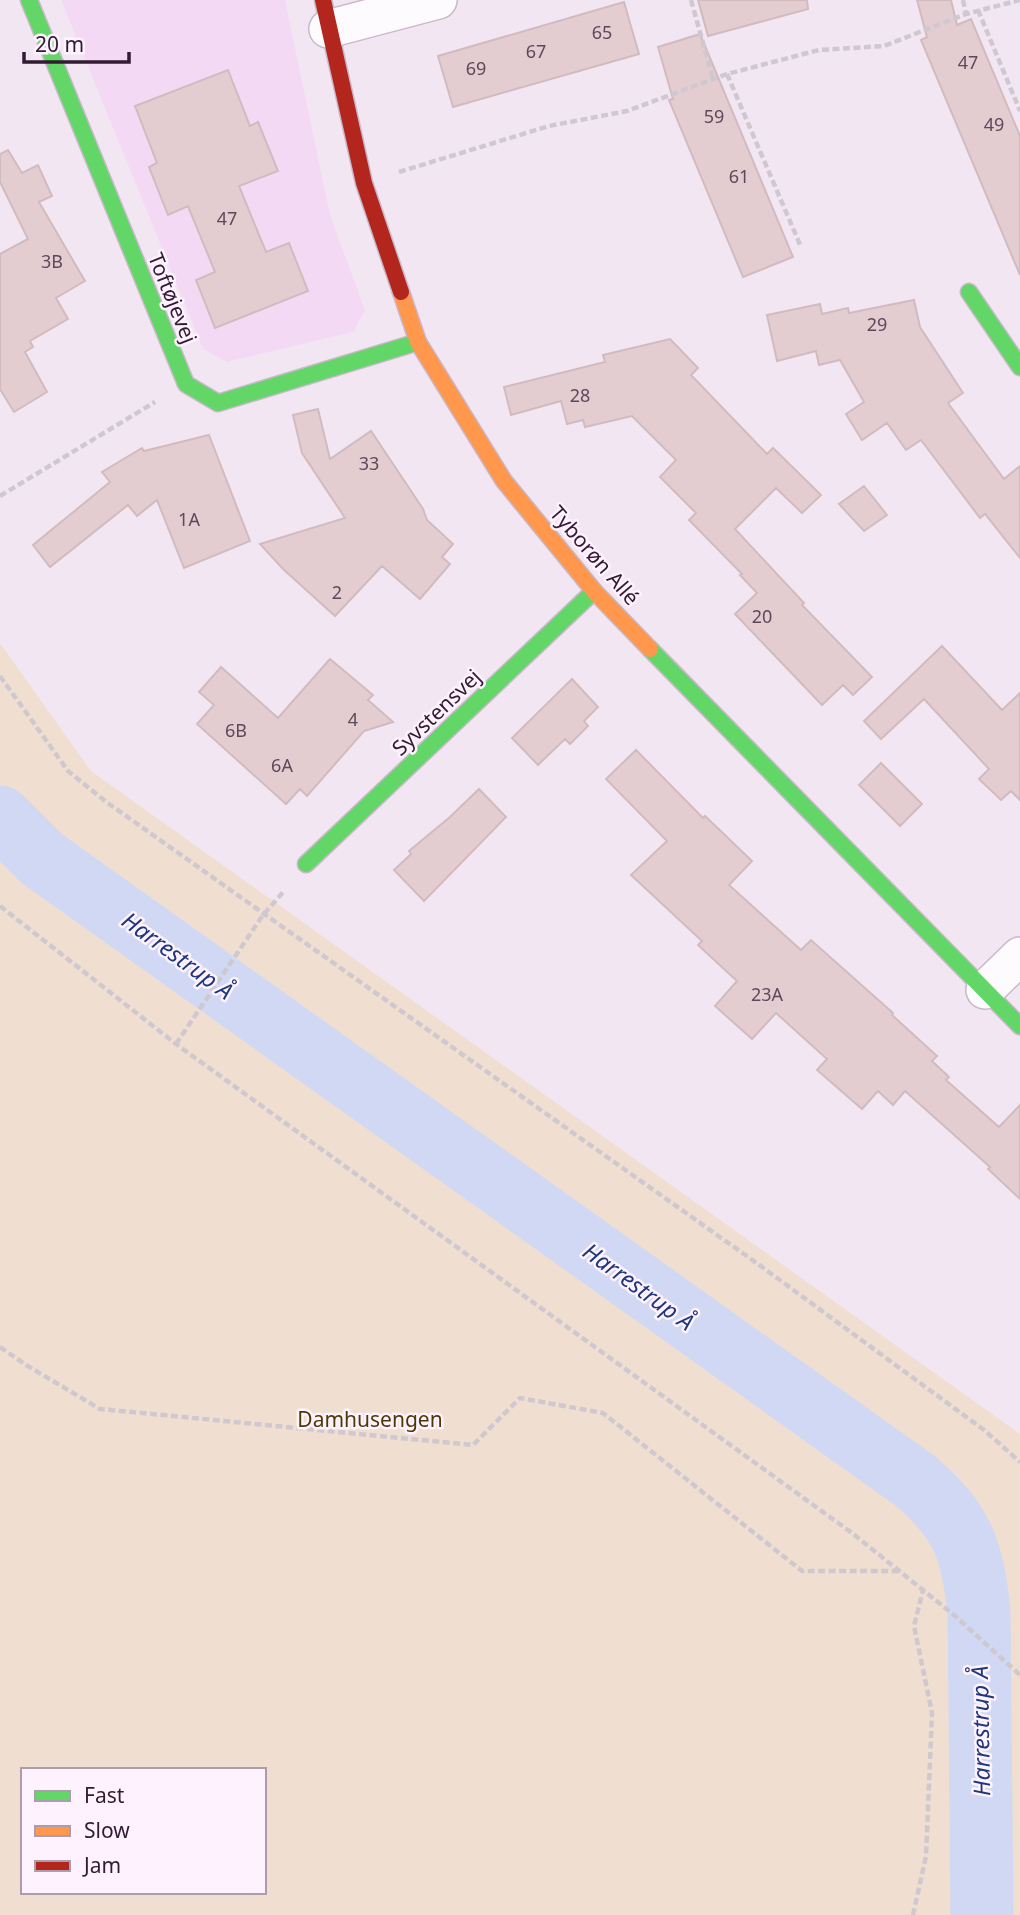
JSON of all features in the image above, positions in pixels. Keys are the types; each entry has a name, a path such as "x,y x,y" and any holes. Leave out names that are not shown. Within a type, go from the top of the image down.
{"street":[{"name":"Toftøjevej","path":"29,0 186,384"},
{"path":"325,14 438,0"},
{"name":"Tyborøn Allé","path":"325,14 363,183 418,342 504,481 594,591 1020,1026"},
{"path":"969,292 1020,367"},
{"path":"186,384 218,403 418,342"},
{"name":"Syvstensvej","path":"306,864 594,591"},
{"path":"985,990 1020,956"}],"path":[{"path":"691,0 713,79"},
{"path":"963,0 966,13"},
{"path":"363,183 549,126 627,111 727,74 820,50 884,46 966,13 1020,0"},
{"path":"978,10 1020,111"},
{"path":"727,74 801,247"},
{"path":"0,496 186,384"},
{"path":"0,676 68,771 106,801 758,1264 984,1430 1020,1462"},
{"path":"176,1044 263,915 286,887"},
{"path":"0,906 176,1044 783,1481 954,1615 1020,1675"},
{"path":"0,1347 100,1409 473,1445 520,1398 603,1413 802,1571 900,1571"},
{"path":"913,1915 926,1856 932,1713 914,1626 923,1590"}],"shaded area":[{"path":"61,0 285,0 330,215 365,310 353,332 227,362 203,349"}],"green space":[{"name":"Damhusengen","path":"0,643 91,771 1020,1434 1020,1915 0,1915"}],"building":[{"path":"698,0 807,0 808,9 708,36"},
{"path":"917,0 951,0 957,25 971,19 1020,136 1020,275 921,40 927,37"},
{"path":"624,2 639,54 453,107 438,56"},
{"path":"700,34 793,257 743,277 669,100 673,99 658,47"},
{"path":"228,70 250,126 258,122 278,171 239,186 266,252 289,243 308,291 215,328 196,280 215,272 188,206 168,215 149,167 157,163 135,106"},
{"path":"8,150 22,173 38,165 52,196 39,202 85,281 56,298 68,319 30,341 33,347 25,352 47,392 14,412 0,389 0,254 28,239 0,182 0,154"},
{"path":"914,300 920,327 963,393 948,403 1004,479 1020,466 1020,558 985,514 980,518 921,440 906,450 887,423 862,440 846,414 864,402 840,360 819,365 816,351 777,361 767,315 820,304 822,314 848,308 849,313"},
{"path":"670,339 698,368 691,375 767,454 773,448 821,495 802,513 776,488 735,529 804,603 802,605 872,677 853,695 843,685 822,705 735,614 757,593 689,520 696,513 660,477 676,460 632,416 585,427 583,420 567,424 561,401 511,415 504,387 605,362 603,355"},
{"path":"318,409 330,459 371,431 423,509 427,520 453,544 442,557 450,564 420,599 382,566 335,616 283,569 260,544 345,518 302,453 293,415"},
{"path":"209,435 250,541 184,568 157,500 137,516 128,505 50,567 33,545 110,482 102,472 142,448 144,451"},
{"path":"864,486 887,515 864,531 839,504"},
{"path":"942,646 1002,710 1020,693 1020,800 1011,791 1001,800 979,779 989,769 924,699 881,739 864,721"},
{"path":"330,659 373,695 368,700 393,722 364,731 307,796 300,789 286,804 197,724 214,705 199,692 221,667 278,718"},
{"path":"572,679 598,707 584,721 588,726 570,744 565,739 538,765 512,738"},
{"path":"636,750 703,818 705,816 752,861 729,885 801,950 811,940 893,1013 892,1015 937,1056 932,1061 949,1077 946,1080 999,1127 1020,1105 1020,1199 988,1169 990,1167 905,1091 893,1105 878,1091 862,1109 817,1070 827,1059 776,1013 752,1039 715,1006 737,981 698,945 702,941 631,875 667,841 606,779"},
{"path":"881,763 922,804 900,826 859,785"},
{"path":"479,789 506,817 424,901 394,870 411,854 409,851"}],"waterway":[{"name":"Harrestrup Å","path":"0,817 41,858 914,1480 944,1509 968,1553 979,1611 982,1915"}],"traffic: fast":[{"path":"29,0 186,384 218,403 418,342"},
{"path":"969,292 1020,367"},
{"path":"306,864 594,591"},
{"path":"650,649 1020,1026"}],"traffic: slow":[{"path":"401,292 418,342 504,481 594,591 650,649"}],"traffic: jam":[{"path":"323,0 364,183 401,292"}]}
